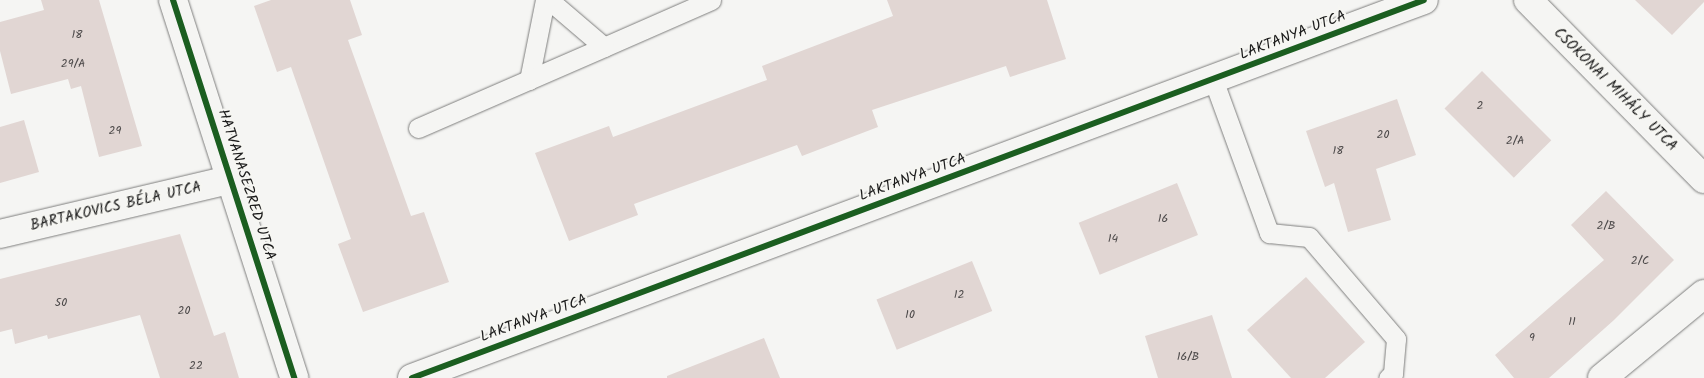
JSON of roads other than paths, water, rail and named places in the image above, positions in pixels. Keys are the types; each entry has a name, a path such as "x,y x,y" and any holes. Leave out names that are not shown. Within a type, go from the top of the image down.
{"street":[{"name":"HATVANASEZRED UTCA","path":"173,0 232,179 294,378"},
{"name":"LAKTANYA UTCA","path":"412,378 1424,0"},
{"name":"CSOKONAI MIHÁLY UTCA","path":"1528,0 1704,179"},
{"name":"BARTAKOVICS BÉLA UTCA","path":"0,234 232,179"},
{"path":"1602,378 1704,294"}],"lane":[{"path":"528,80 545,0"},
{"path":"549,0 604,47"},
{"path":"418,128 711,0"},
{"path":"1213,79 1269,233 1309,237 1396,339 1393,374 1388,378"}]}
